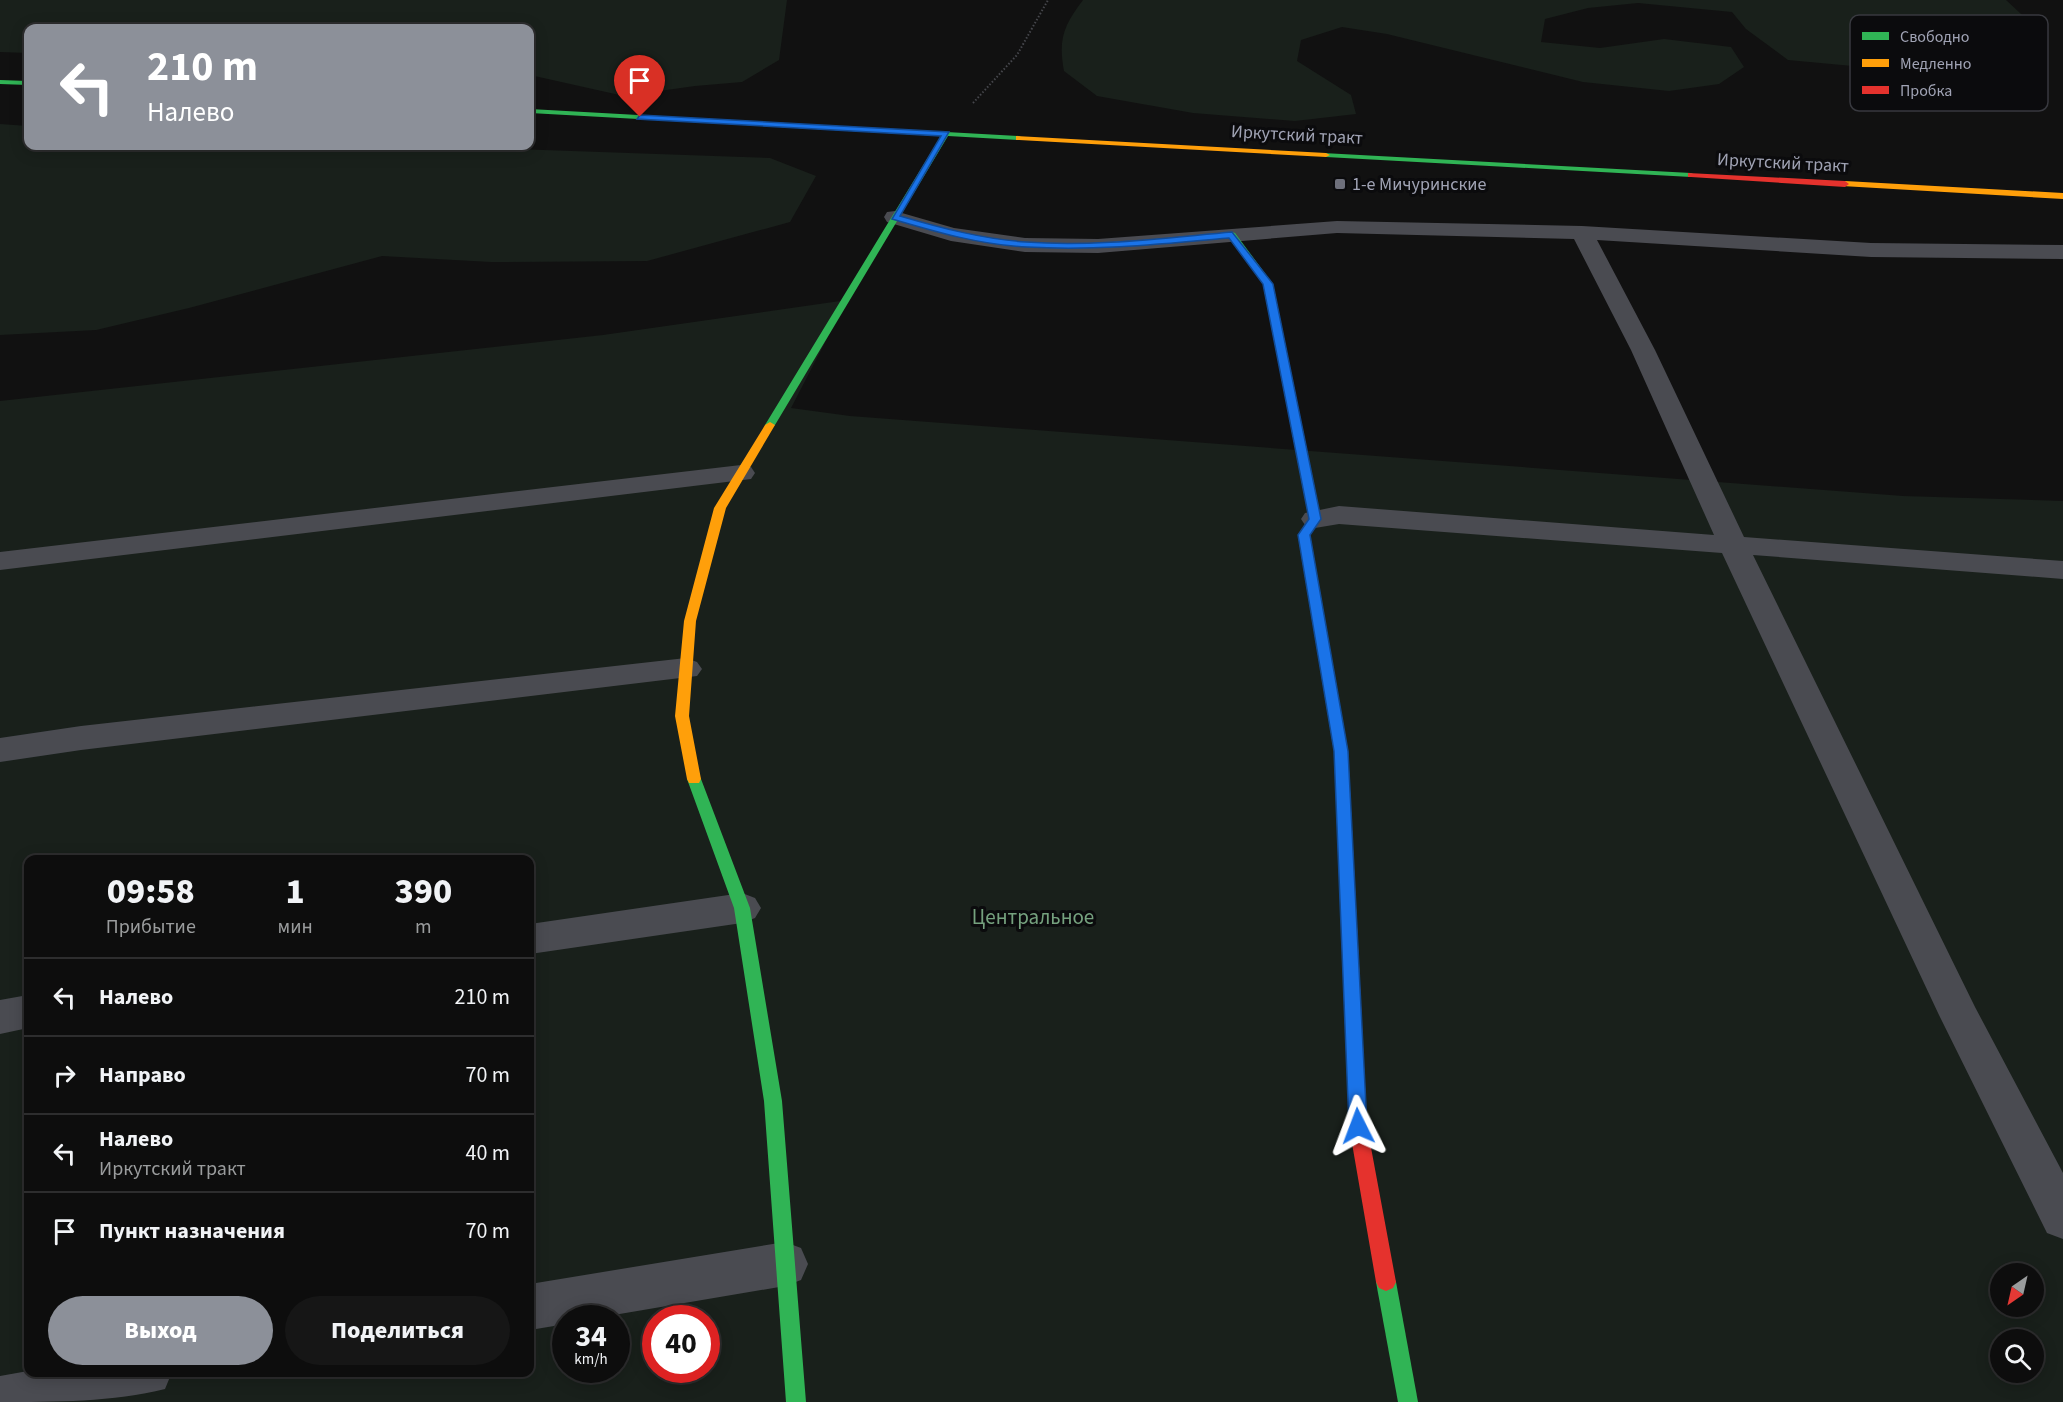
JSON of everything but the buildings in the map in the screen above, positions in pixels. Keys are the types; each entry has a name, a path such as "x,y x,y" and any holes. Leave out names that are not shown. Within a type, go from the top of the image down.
{"street":[{"path":"0,82 24,83"},
{"name":"Иркутский тракт","path":"534,111 2063,196"},
{"path":"796,1402 773,1101 742,908 696,790 682,716 690,621 720,508 946,134"},
{"path":"895,217 951,234 1025,245 1098,246 1337,227 1582,233 1871,250 2063,252"},
{"path":"1582,233 1643,350 1959,1015 2063,1218"},
{"path":"1232,235 1268,284 1315,519 1304,535 1341,751 1358,1126 1408,1402"},
{"path":"0,561 741,473"},
{"path":"1315,519 1339,515 2063,570"},
{"path":"0,750 81,738 686,669"},
{"path":"534,938 742,908"},
{"path":"0,1017 24,1013"},
{"path":"534,1306 785,1264"},
{"path":"0,1401 122,1377"}],"path":[{"path":"946,134 1017,55 1048,0"}],"green space":[{"path":"0,0 787,0 779,60 742,82 624,96 534,76 534,24 24,24 24,53 0,52"},
{"path":"1083,0 2006,0 2022,15 1850,15 1850,66 1788,60 1746,29 1732,12 1638,3 1588,8 1545,19 1541,42 1600,48 1664,39 1731,47 1744,67 1719,84 1669,91 1583,82 1387,34 1342,27 1301,40 1297,61 1351,95 1356,114 1295,121 1193,113 1097,96 1064,71 1062,41 1071,17"},
{"path":"0,124 24,126 24,150 534,150 770,158 816,176 790,222 647,261 491,262 382,256 189,308 96,330 0,335"},
{"name":"Центральное","path":"847,300 791,408 850,416 1903,496 2063,501 2063,1402 0,1402 0,401 603,335"}],"traffic: fast":[{"path":"0,82 24,83"},
{"path":"534,111 1019,138"},
{"path":"770,425 946,134"},
{"path":"1326,155 1691,175"},
{"path":"1232,235 1268,284 1315,519 1304,535 1341,751 1342,772"},
{"path":"694,779 742,908 773,1101 796,1402"},
{"path":"1386,1282 1408,1402"}],"traffic: slow":[{"path":"1019,138 1326,155"},
{"path":"1845,184 2063,196"},
{"path":"694,779 682,716 690,621 720,508 770,425"},
{"path":"1342,772 1352,985"}],"traffic: jam":[{"path":"1691,175 1845,184"},
{"path":"1352,985 1358,1126 1386,1282"}],"place":[{"name":"1-е Мичуринские","path":"1340,184"}],"route":[{"path":"640,117 946,134 895,217 951,234 1025,245 1098,246 1232,235 1268,284 1315,519 1304,535 1341,751 1358,1126"}]}
